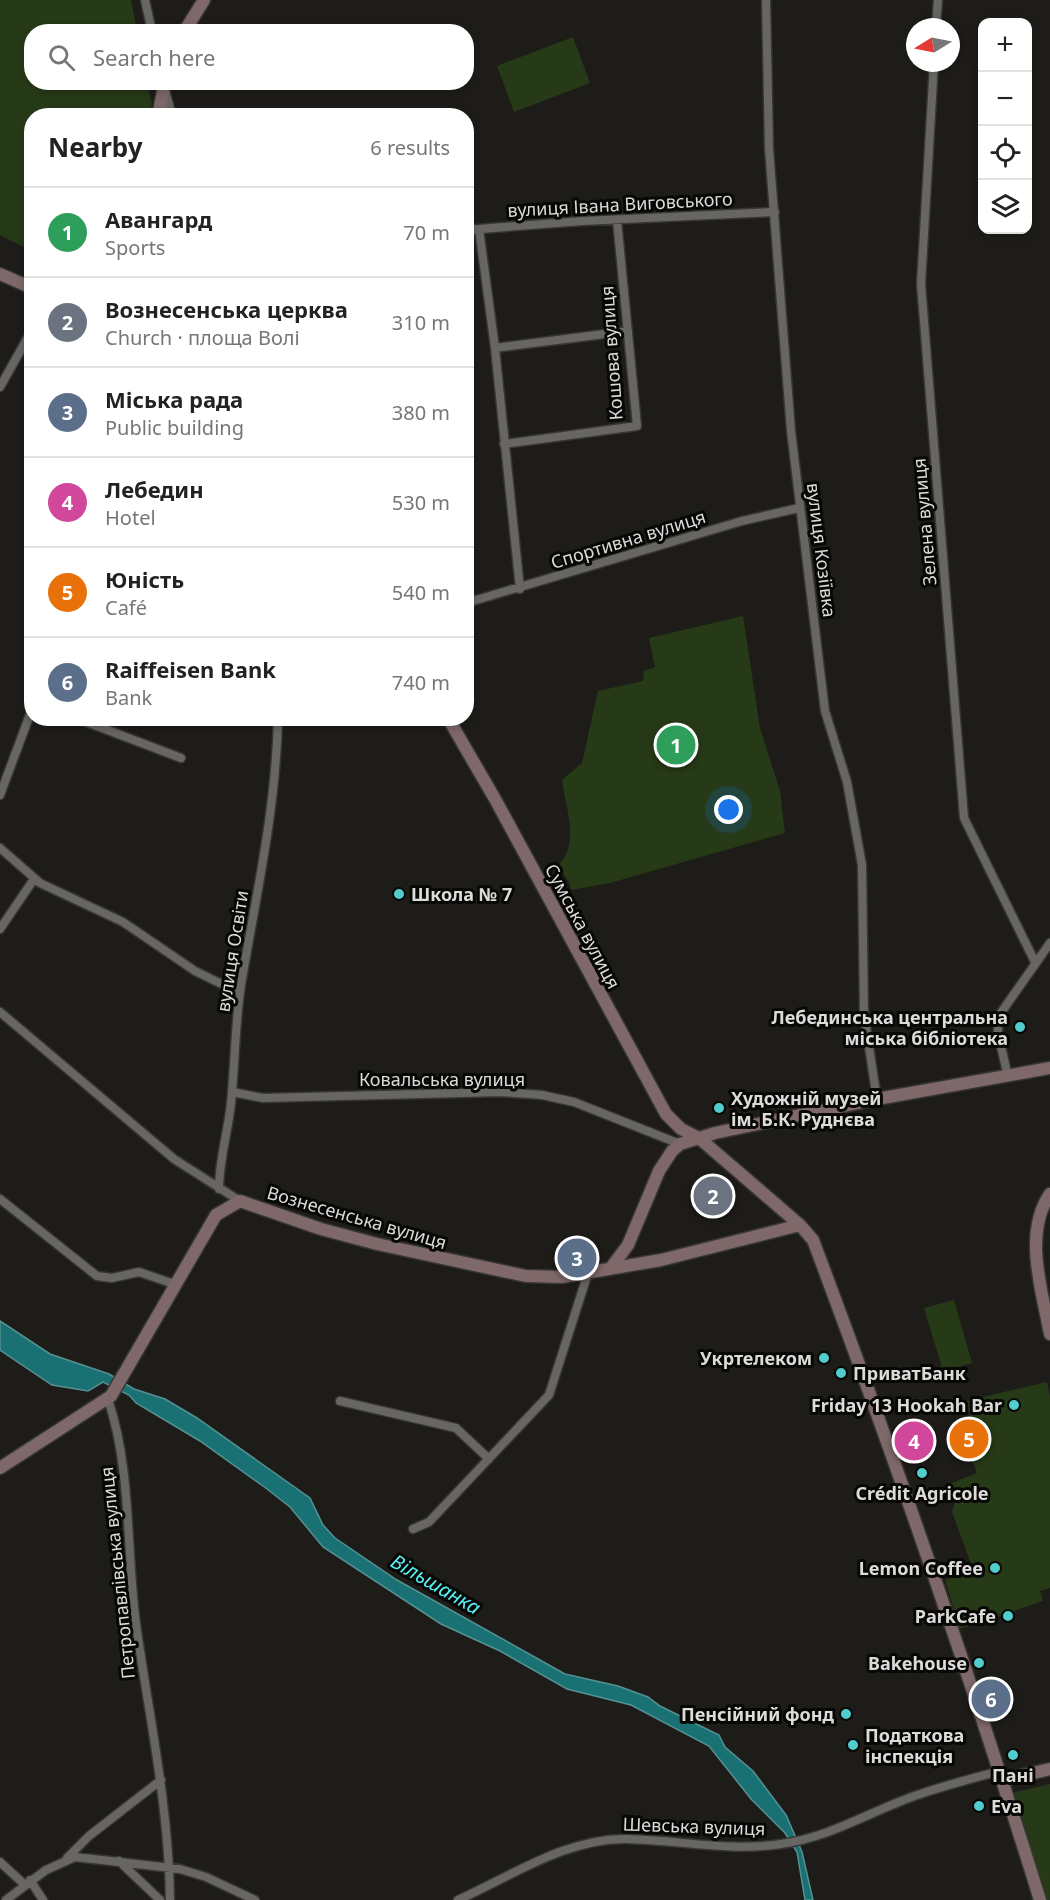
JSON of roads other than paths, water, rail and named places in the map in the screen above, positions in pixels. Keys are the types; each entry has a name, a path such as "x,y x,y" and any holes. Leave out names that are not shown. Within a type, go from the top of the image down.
{"main road":[{"path":"189,24 204,0"},
{"path":"160,108 163,90"},
{"path":"0,274 24,284"},
{"name":"Сумська вулиця","path":"453,726 660,1105 681,1129 699,1138 800,1225 813,1240 878,1413 1002,1776 1040,1900"},
{"path":"610,1269 628,1245 659,1171 672,1151 680,1144 877,1099 1050,1068"},
{"path":"1050,1194 1044,1203 1037,1230 1038,1266 1050,1334"},
{"path":"0,1468 110,1397 128,1370 174,1284 216,1215 240,1201"},
{"name":"Вознесенська вулиця","path":"240,1201 321,1229 438,1259 526,1276 562,1277 661,1260 800,1225"},
{"path":"1002,1776 1050,1769"}],"street":[{"path":"144,0 150,24"},
{"name":"вулиця Козіївка","path":"766,0 769,149 800,508 825,711 847,782 862,865 864,1014 877,1099"},
{"path":"937,18 938,0"},
{"name":"Зелена вулиця","path":"933,72 921,284 964,818 1035,962"},
{"path":"166,90 170,108"},
{"name":"вулиця Івана Виговського","path":"474,229 617,219 775,212"},
{"name":"Кошова вулиця","path":"504,444 637,426 617,219"},
{"path":"479,229 495,348 520,589"},
{"path":"495,348 628,331"},
{"path":"0,387 24,344"},
{"name":"Спортивна вулиця","path":"474,601 742,521 800,508"},
{"path":"0,795 26,726"},
{"path":"96,726 181,758"},
{"name":"вулиця Освіти","path":"219,1189 219,1171 232,1092 240,993 269,828 277,726"},
{"path":"0,848 34,879 79,904 123,922 195,971 240,993"},
{"path":"0,929 34,879"},
{"path":"1008,1077 998,1017 1050,943"},
{"name":"Вознесенська вулиця","path":"0,1012 174,1159 206,1177 219,1189 240,1201"},
{"name":"Ковальська вулиця","path":"232,1092 263,1098 501,1092 542,1095 574,1102 680,1144"},
{"path":"0,1199 97,1276 112,1278 139,1272 174,1284"},
{"path":"414,1529 429,1522 549,1395 588,1273"},
{"name":"Петропавлівська вулиця","path":"110,1397 120,1448 136,1623 160,1780 170,1867 170,1900"},
{"path":"340,1401 456,1428 489,1459"},
{"name":"Шевська вулиця","path":"458,1900 556,1852 610,1840 626,1839 725,1847 781,1845 810,1838 868,1817 908,1798 1002,1776"},
{"path":"6,1900 27,1882 67,1858 89,1836 160,1780"},
{"path":"67,1858 87,1857 170,1867 206,1876 255,1900"},
{"path":"0,1862 27,1882 43,1900"},
{"path":"119,1862 160,1900"}],"water":[{"path":"0,1321 50,1354 109,1374 134,1389 165,1399 197,1418 310,1498 323,1525 335,1538 397,1580 565,1674 618,1686 648,1697 660,1706 719,1735 725,1747 753,1771 786,1815 802,1852 813,1900 805,1900 797,1852 785,1833 751,1799 709,1746 631,1705 567,1689 500,1651 441,1624 323,1547 290,1507 200,1441 136,1403 129,1395 103,1382 88,1391 52,1385 0,1350"}],"place":[{"name":"Авангард","path":"676,745"},
{"name":"Школа № 7","path":"399,894"},
{"name":"Лебединська центральна міська бібліотека","path":"1020,1027"},
{"name":"Художній музей ім. Б.К. Руднєва","path":"719,1108"},
{"name":"Вознесенська церква","path":"713,1196"},
{"name":"Міська рада","path":"577,1258"},
{"name":"Укртелеком","path":"824,1358"},
{"name":"ПриватБанк","path":"841,1373"},
{"name":"Friday 13 Hookah Bar","path":"1014,1405"},
{"name":"Юність","path":"969,1439"},
{"name":"Лебедин","path":"914,1441"},
{"name":"Crédit Agricole","path":"922,1473"},
{"name":"Lemon Coffee","path":"995,1568"},
{"name":"ParkCafe","path":"1008,1616"},
{"name":"Bakehouse","path":"979,1663"},
{"name":"Raiffeisen Bank","path":"991,1699"},
{"name":"Пенсійний фонд","path":"846,1714"},
{"name":"Податкова інспекція","path":"853,1745"},
{"name":"Пані","path":"1013,1755"},
{"name":"Eva","path":"979,1806"}],"water label":[{"name":"Вільшанка","path":"436,1584"}]}
